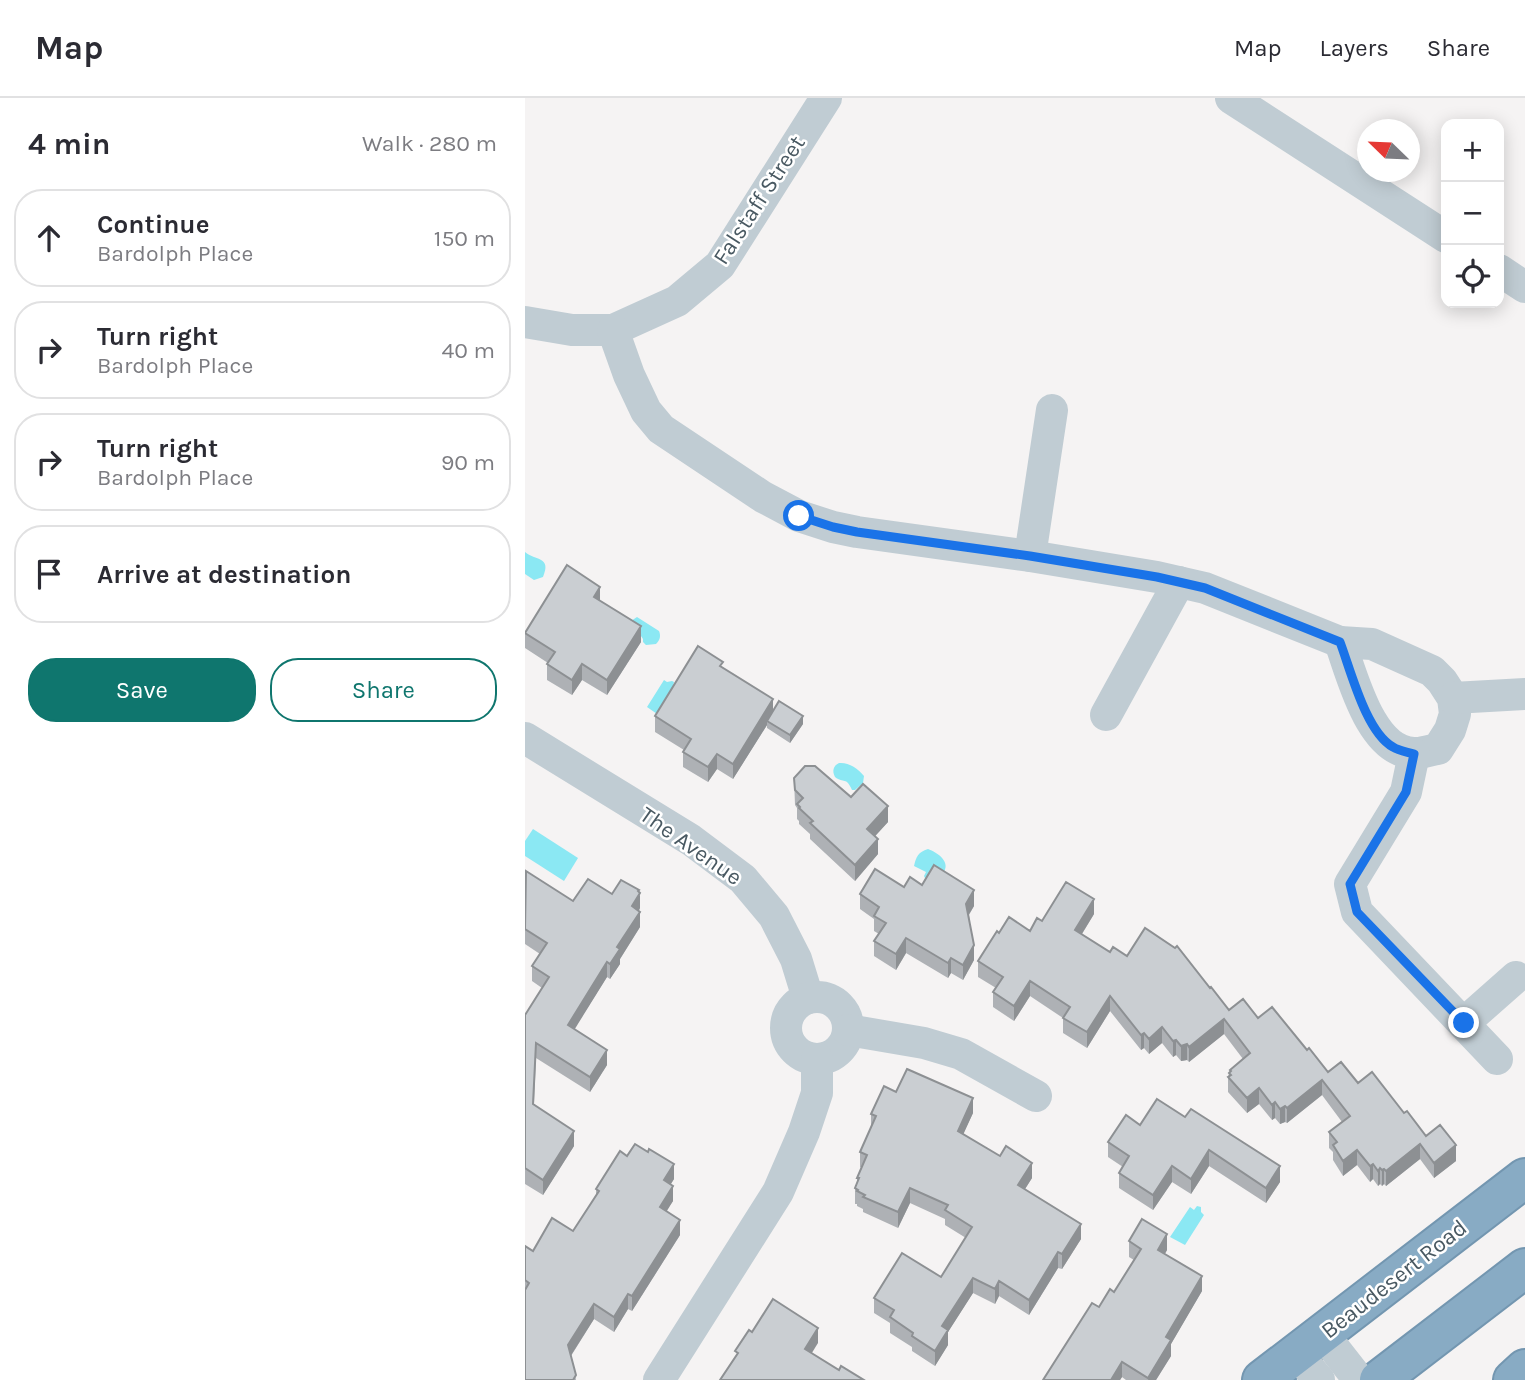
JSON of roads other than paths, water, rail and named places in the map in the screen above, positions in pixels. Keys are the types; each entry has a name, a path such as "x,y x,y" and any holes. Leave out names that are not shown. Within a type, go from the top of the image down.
{"highway":[{"name":"Beaudesert Road","path":"1262,1380 1313,1356 1525,1178"},
{"path":"1379,1380 1525,1268"},
{"path":"1513,1380 1525,1369"}],"street":[{"name":"Falstaff Street","path":"525,323 572,330 613,330 677,301 720,265 826,98"},
{"path":"1231,98 1441,234"},
{"path":"1504,273 1525,287"},
{"path":"613,330 629,375 646,411 661,429 763,497 799,516 833,527 1030,556 1179,582 1205,588 1340,642 1372,644 1431,671 1443,681 1453,698 1455,714 1450,730 1438,749 1414,754 1394,748 1380,736 1364,709 1340,642"},
{"path":"1030,556 1052,410"},
{"path":"1106,715 1179,582"},
{"path":"1453,698 1525,694"},
{"name":"The Avenue","path":"525,738 691,840 743,879 774,916 796,959 808,998"},
{"path":"1414,754 1406,792 1350,884 1357,912 1497,1059"},
{"path":"1464,1023 1517,977"},
{"path":"808,998 828,998 843,1011 847,1020 848,1030 841,1047 826,1058 807,1058 791,1046 787,1037 787,1018 799,1002 808,998"},
{"path":"848,1030 924,1043 961,1054 1036,1096"},
{"path":"659,1380 778,1192 804,1132 817,1093 817,1059"},
{"path":"1313,1356 1359,1380"}],"water":[{"path":"525,552 544,562 543,577 534,580 525,574"},
{"path":"637,617 659,631 660,638 656,644 646,645 643,642 631,621"},
{"path":"664,680 674,682 673,686 677,688 660,716 647,707"},
{"path":"839,763 853,766 864,776 863,783 855,790 835,777 834,769"},
{"path":"533,829 578,858 564,881 525,856 525,841"},
{"path":"928,849 939,855 946,866 940,875 927,882 924,876 926,872 914,866 918,855"},
{"path":"1197,1206 1201,1207 1204,1215 1185,1245 1170,1237 1190,1207 1194,1210"}]}
